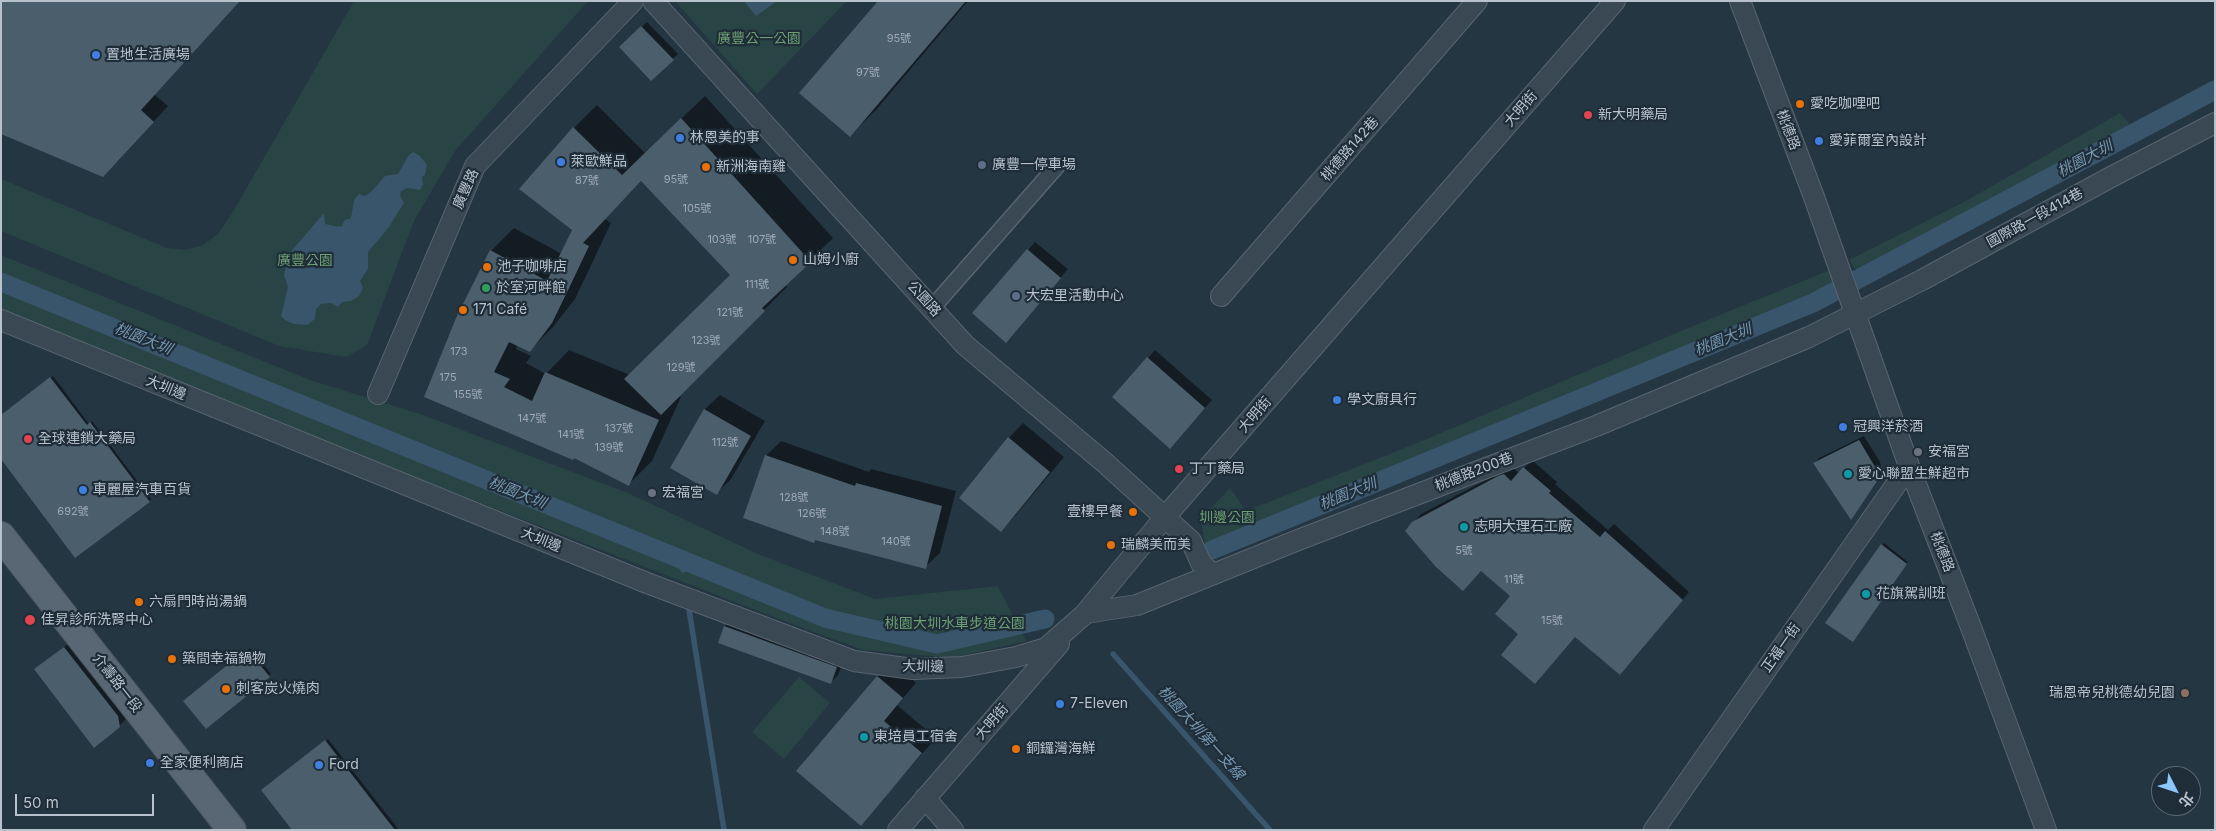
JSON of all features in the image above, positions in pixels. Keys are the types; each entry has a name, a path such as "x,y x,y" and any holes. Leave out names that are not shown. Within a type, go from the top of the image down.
{"main road":[{"name":"介壽路一段","path":"1,536 232,830"}],"street":[{"name":"廣豐路","path":"378,394 475,166 633,1"},
{"name":"公園路","path":"653,1 965,345 1097,456 1191,541 1201,563 1213,574"},
{"name":"桃德路142巷","path":"1221,296 1477,1"},
{"name":"大明街","path":"898,830 1136,555 1165,517 1615,1"},
{"name":"桃德路","path":"1740,1 1854,308 1909,466 2046,830"},
{"name":"國際路一段414巷","path":"1854,308 1922,280 2111,177 2215,123"},
{"path":"932,308 1057,166"},
{"name":"桃德路200巷","path":"1086,612 1137,604 1596,426 1809,337 1854,308"},
{"name":"大圳邊","path":"1,320 647,583 854,661 914,669 962,667 1016,657 1046,648 1086,612"},
{"name":"正福一街","path":"1654,830 1909,466"},
{"path":"925,798 953,830"}],"green space":[{"name":"廣豐公園","path":"354,1 588,1 455,151 414,221 367,345 346,357 279,346 1,231 1,179 167,248 186,250 203,245 218,234 234,210"},
{"name":"廣豐公一公園","path":"675,1 847,1 757,94"},
{"path":"2120,113 2133,128 1858,273 1849,260 1964,202"},
{"name":"桃園大圳水車步道公園","path":"1,255 310,380 420,414 628,493 758,554 875,599 998,586 1026,641 951,658 863,650 776,618 1,316"},
{"name":"圳邊公園","path":"1835,268 1840,284 1205,546 1201,519 1230,488 1246,511 1422,441"},
{"path":"799,677 830,703 784,759 752,732"}],"water":[{"path":"744,1 777,1 756,16"},
{"path":"413,152 420,156 427,165 425,175 422,177 423,184 420,190 407,188 401,191 400,196 404,203 389,227 368,252 368,269 360,281 363,288 359,296 351,301 342,302 338,307 331,303 321,304 316,309 315,319 307,325 294,324 285,320 281,316 288,287 284,275 289,254 324,213 325,224 341,227 345,220 351,218 354,200 359,194 365,196 385,176 398,174 409,155"}],"building":[{"name":"置地生活廣場","path":"1,1 240,1 141,110 154,122 103,177 1,134"},
{"path":"878,1 966,1 850,137 799,93"},
{"path":"641,26 674,60 651,81 619,47"},
{"path":"681,118 811,262 762,308 765,311 661,415 624,379 730,275 641,181 583,243 589,246 570,286 552,323 530,352 509,342 494,372 510,379 504,387 532,401 545,372 659,420 629,486 574,458 573,460 424,397 456,318 490,250 547,281 572,230 519,189 573,127 622,175"},
{"name":"大宏里活動中心","path":"1027,249 1061,278 1006,343 972,313"},
{"path":"1147,357 1205,408 1170,449 1112,397"},
{"name":"車麗屋汽車百貨","path":"50,377 87,425 90,422 150,502 75,558 1,459 1,415"},
{"path":"704,409 751,436 717,495 670,468"},
{"path":"1008,437 1050,472 1001,532 959,498"},
{"name":"愛心聯盟生鮮超市","path":"1859,440 1875,467 1878,480 1851,520 1813,463"},
{"path":"765,455 855,486 856,483 942,506 926,569 815,540 814,543 743,518"},
{"path":"1523,467 1551,491 1549,493 1600,537 1605,531 1683,600 1620,675 1575,637 1535,684 1501,655 1518,634 1495,614 1510,596 1481,571 1463,591 1436,567 1405,531 1412,522 1498,476 1504,474 1511,481"},
{"name":"花旗駕訓班","path":"1881,544 1907,564 1853,642 1825,623"},
{"path":"724,626 837,667 831,684 718,643"},
{"path":"64,647 118,716 120,727 94,748 34,669"},
{"name":"刺客炭火燒肉","path":"247,649 270,677 206,729 183,701"},
{"name":"東培員工宿舍","path":"877,676 903,698 884,721 922,753 861,826 796,771"},
{"name":"Ford","path":"325,740 395,830 292,830 261,790"}],"waterway":[{"name":"桃園大圳","path":"1212,550 1813,303 2215,90"},
{"name":"桃園大圳","path":"1,282 825,618 937,644 1045,619"},
{"path":"681,560 683,570"},
{"path":"688,603 724,830"},
{"name":"桃園大圳第一支線","path":"1113,654 1270,830"}],"place":[{"name":"置地生活廣場","path":"96,55"},
{"name":"愛吃咖哩吧","path":"1800,104"},
{"name":"新大明藥局","path":"1588,115"},
{"name":"林恩美的事","path":"680,138"},
{"name":"愛菲爾室內設計","path":"1819,141"},
{"name":"萊歐鮮品","path":"561,162"},
{"name":"廣豐一停車場","path":"982,165"},
{"name":"新洲海南雞","path":"706,167"},
{"name":"山姆小廚","path":"793,260"},
{"name":"池子咖啡店","path":"487,267"},
{"name":"於室河畔館","path":"486,288"},
{"name":"大宏里活動中心","path":"1016,296"},
{"name":"171 Café","path":"463,310"},
{"name":"學文廚具行","path":"1337,400"},
{"name":"冠興洋菸酒","path":"1843,427"},
{"name":"全球連鎖大藥局","path":"28,439"},
{"name":"安福宮","path":"1918,452"},
{"name":"丁丁藥局","path":"1179,469"},
{"name":"愛心聯盟生鮮超市","path":"1848,474"},
{"name":"車麗屋汽車百貨","path":"83,490"},
{"name":"宏福宮","path":"652,493"},
{"name":"壹樓早餐","path":"1133,512"},
{"name":"志明大理石工廠","path":"1464,527"},
{"name":"瑞麟美而美","path":"1111,545"},
{"name":"花旗駕訓班","path":"1866,594"},
{"name":"六扇門時尚湯鍋","path":"139,602"},
{"name":"佳昇診所洗腎中心","path":"30,620"},
{"name":"築間幸福鍋物","path":"172,659"},
{"name":"刺客炭火燒肉","path":"226,689"},
{"name":"瑞恩帝兒桃德幼兒園","path":"2185,693"},
{"name":"7-Eleven","path":"1060,704"},
{"name":"東培員工宿舍","path":"864,737"},
{"name":"銅鑼灣海鮮","path":"1016,749"},
{"name":"全家便利商店","path":"150,763"},
{"name":"Ford","path":"319,765"}]}
